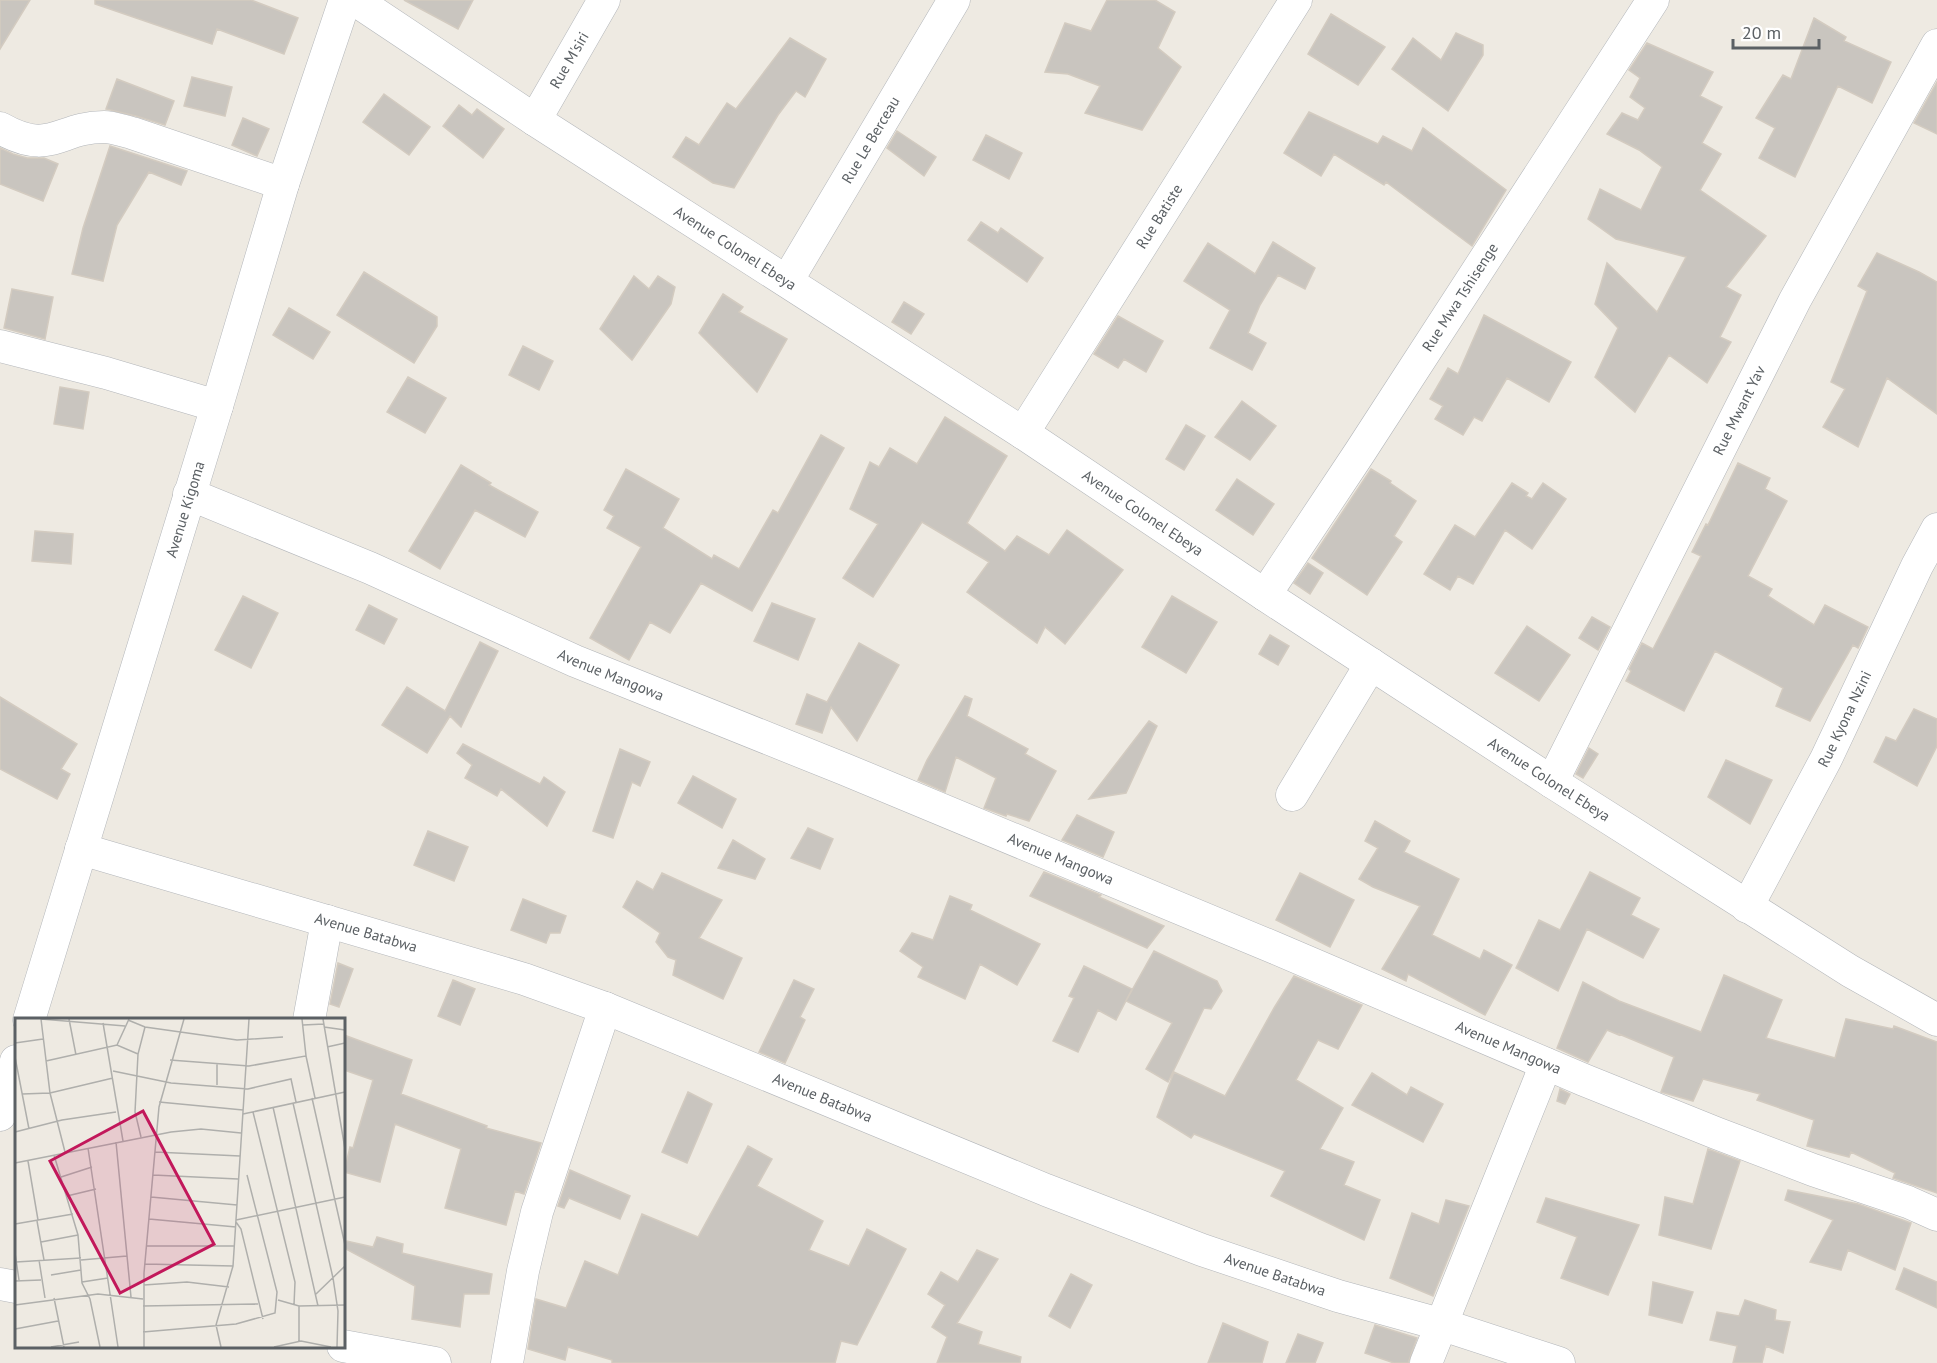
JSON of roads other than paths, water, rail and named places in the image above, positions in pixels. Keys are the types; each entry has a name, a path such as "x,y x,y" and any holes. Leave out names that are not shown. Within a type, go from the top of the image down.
{"street":[{"name":"Avenue Kigoma","path":"30,1018 283,184 345,0"},
{"name":"Avenue Colonel Ebeya","path":"355,0 534,120 1023,433 1265,595 1747,908 1850,971 1937,1020"},
{"name":"Rue M'siri","path":"534,120 604,0"},
{"name":"Rue Le Berceau","path":"787,281 954,0"},
{"name":"Rue Batiste","path":"1023,433 1296,0"},
{"name":"Rue Mwa Tshisenge","path":"1265,595 1653,0"},
{"name":"Rue Mwant Yav","path":"1552,782 1795,300 1937,45"},
{"path":"0,128 15,136 40,141 96,128 117,129 283,184"},
{"path":"0,346 106,373 217,406"},
{"name":"Avenue Mangowa","path":"189,494 370,568 575,661 1187,911 1546,1064 1716,1133 1908,1202 1937,1215"},
{"name":"Rue Kyona Nzini","path":"1747,908 1826,759 1917,566 1937,529"},
{"path":"1292,795 1371,664"},
{"name":"Avenue Batabwa","path":"81,849 524,979 605,1008 1046,1190 1171,1238 1338,1296 1443,1325 1559,1363"},
{"path":"309,1018 327,921"},
{"path":"507,1363 523,1271 537,1212 605,1008"},
{"path":"0,1115 15,1064"},
{"path":"1426,1363 1546,1064"},
{"path":"0,1284 15,1287"},
{"path":"345,1347 435,1363"}]}
